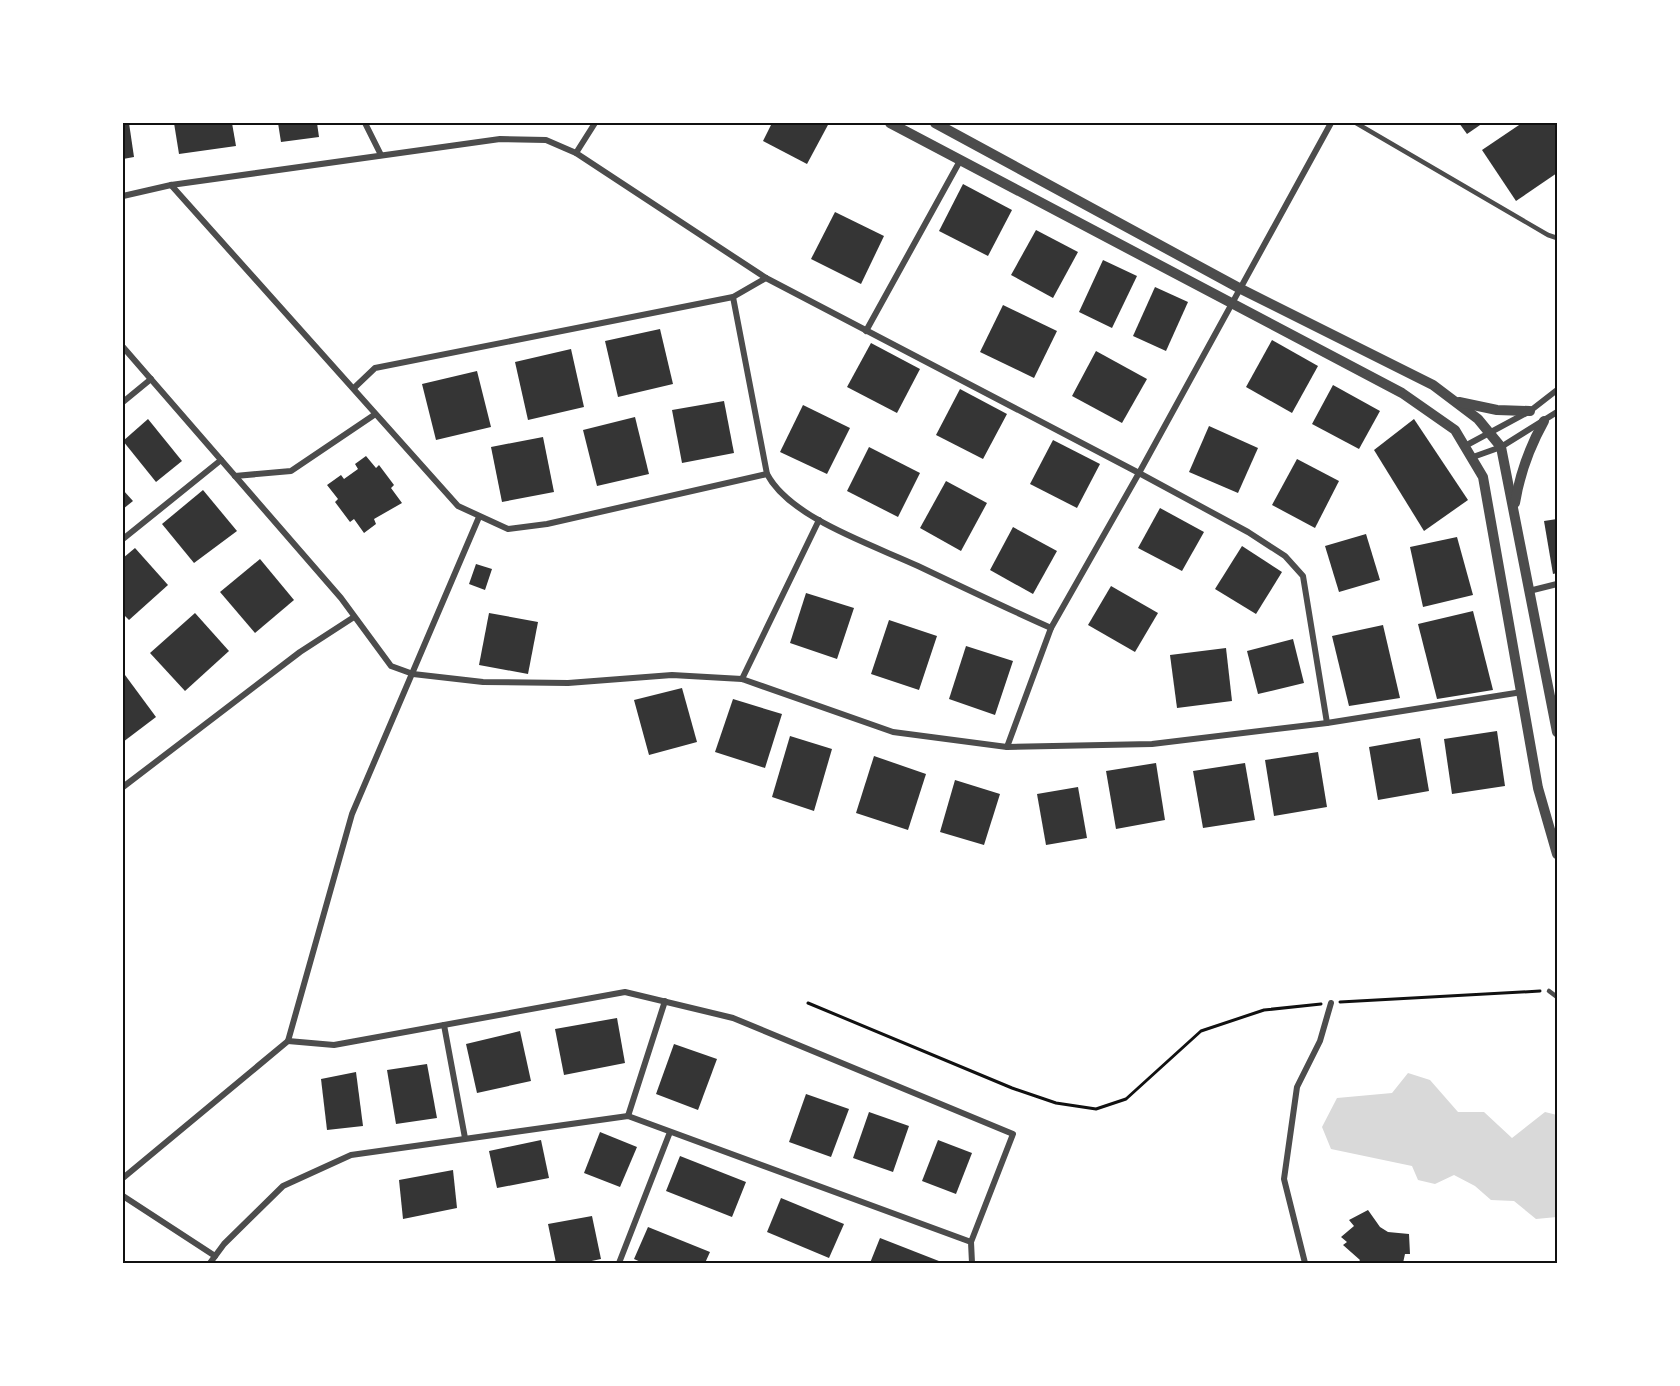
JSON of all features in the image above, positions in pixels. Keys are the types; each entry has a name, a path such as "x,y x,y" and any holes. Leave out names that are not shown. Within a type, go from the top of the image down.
{"street":[{"path":"365,123 381,155"},
{"path":"576,153 595,123"},
{"path":"890,123 961,158 1231,305 1402,393 1455,430 1483,477 1538,788 1557,854"},
{"path":"934,123 1239,288 1433,385 1491,433 1501,447 1557,732"},
{"path":"1007,747 1051,628 1139,473 1330,123"},
{"path":"123,196 171,185 519,138 546,140 576,153 766,278 1139,473 1248,532 1285,556 1303,576 1327,723"},
{"path":"866,331 961,158"},
{"path":"171,185 354,388 374,415 458,506 479,517 508,529 547,524 767,474"},
{"path":"354,388 375,368 733,297 766,278"},
{"path":"733,297 767,474 774,487 819,520 1051,628"},
{"path":"123,347 341,598 391,666 413,674 483,682 568,683 672,675 742,679 893,732 1007,747 1152,744 1327,723 1522,692"},
{"path":"123,402 151,379"},
{"path":"1466,446 1530,411 1557,390"},
{"path":"1454,401 1497,410 1530,411"},
{"path":"1473,457 1501,447 1557,412"},
{"path":"235,476 291,471 374,415"},
{"path":"1514,512 1519,475 1529,447 1544,421"},
{"path":"123,539 221,460"},
{"path":"123,1178 288,1041 352,814 479,517"},
{"path":"742,679 819,520"},
{"path":"1529,591 1557,584"},
{"path":"123,787 300,652 354,617"},
{"path":"288,1041 334,1045 625,992 733,1018 1012,1134 970,1242 972,1263"},
{"path":"628,1116 665,1001"},
{"path":"1305,1263 1284,1179 1297,1087 1320,1041 1330,1003"},
{"path":"444,1024 465,1138"},
{"path":"210,1263 224,1244 283,1186 351,1155 628,1116 970,1242"},
{"path":"619,1263 670,1132"},
{"path":"123,1196 215,1256"}],"lane":[{"path":"1356,123 1548,235 1557,238"},
{"path":"1549,991 1557,997"}],"path":[{"path":"807,1003 1012,1088 1056,1103 1096,1110 1126,1099 1201,1031 1264,1010 1330,1003 1514,991 1549,991"}],"shaded area":[{"path":"1408,1073 1430,1080 1458,1112 1484,1112 1512,1138 1545,1112 1557,1115 1557,1217 1536,1219 1514,1201 1491,1200 1475,1186 1454,1175 1435,1184 1418,1180 1412,1166 1331,1149 1322,1127 1337,1098 1392,1093"}],"building":[{"path":"123,123 129,123 134,157 123,159"},
{"path":"174,123 232,123 236,146 179,154"},
{"path":"278,123 317,123 319,137 281,142"},
{"path":"772,123 829,123 807,164 763,141"},
{"path":"1459,123 1483,123 1467,134"},
{"path":"1522,123 1557,123 1557,173 1516,201 1482,150"},
{"path":"963,184 1012,210 988,256 939,231"},
{"path":"835,212 884,236 861,284 811,259"},
{"path":"1036,230 1078,252 1053,298 1011,275"},
{"path":"1103,260 1137,276 1112,328 1079,312"},
{"path":"1155,287 1188,302 1166,351 1133,336"},
{"path":"1003,305 1057,331 1034,378 980,352"},
{"path":"660,329 673,384 618,397 605,341"},
{"path":"1272,340 1318,366 1292,413 1246,387"},
{"path":"871,343 920,369 897,413 847,387"},
{"path":"571,349 584,407 528,420 515,362"},
{"path":"1096,351 1147,379 1122,423 1072,396"},
{"path":"477,371 491,427 436,440 422,384"},
{"path":"1333,385 1380,411 1359,449 1312,424"},
{"path":"960,389 1007,414 983,459 936,435"},
{"path":"724,401 734,453 682,463 672,410"},
{"path":"803,405 850,428 827,474 780,452"},
{"path":"635,417 649,474 597,486 583,430"},
{"path":"148,419 182,461 156,482 123,441"},
{"path":"1414,419 1468,500 1424,531 1374,450"},
{"path":"1209,426 1258,448 1238,493 1189,472"},
{"path":"543,437 554,492 502,502 491,447"},
{"path":"1053,440 1100,464 1077,508 1030,484"},
{"path":"869,447 920,473 898,517 847,491"},
{"path":"366,456 376,468 379,465 394,485 391,488 402,503 374,519 376,524 364,533 354,519 350,522 335,502 338,499 327,485 341,475 344,479 358,469 355,464"},
{"path":"1297,459 1339,481 1315,528 1272,505"},
{"path":"946,481 987,503 961,551 920,528"},
{"path":"123,490 133,501 123,509"},
{"path":"203,490 237,531 194,563 162,524"},
{"path":"1160,508 1204,532 1182,571 1138,548"},
{"path":"1557,519 1557,573 1553,574 1544,521"},
{"path":"1013,527 1057,551 1033,594 990,570"},
{"path":"1366,534 1380,580 1339,592 1325,546"},
{"path":"1457,537 1473,595 1423,607 1410,547"},
{"path":"1242,546 1282,572 1256,614 1215,589"},
{"path":"135,548 168,585 129,620 123,614 123,558"},
{"path":"260,559 294,600 255,633 220,592"},
{"path":"476,564 492,569 485,590 469,584"},
{"path":"1111,586 1158,613 1135,652 1088,625"},
{"path":"806,593 854,608 837,659 790,643"},
{"path":"1473,611 1493,690 1437,699 1418,624"},
{"path":"195,613 229,651 185,691 150,653"},
{"path":"489,613 538,622 528,674 479,665"},
{"path":"889,620 937,636 919,690 871,674"},
{"path":"1383,625 1400,698 1349,706 1332,636"},
{"path":"1293,639 1304,683 1258,694 1247,651"},
{"path":"966,646 1013,661 995,715 949,699"},
{"path":"1226,648 1232,701 1177,708 1170,655"},
{"path":"125,675 156,717 123,742 123,677"},
{"path":"682,688 697,742 649,755 634,700"},
{"path":"733,699 782,714 765,768 715,752"},
{"path":"1497,731 1505,786 1452,794 1444,739"},
{"path":"790,736 832,749 814,811 772,797"},
{"path":"1420,738 1429,791 1378,800 1369,747"},
{"path":"1318,752 1327,807 1274,816 1265,760"},
{"path":"874,756 926,774 908,830 856,813"},
{"path":"1156,763 1165,820 1116,829 1106,771"},
{"path":"1245,763 1255,820 1203,828 1193,771"},
{"path":"955,780 1000,794 984,845 940,832"},
{"path":"1078,787 1087,838 1046,845 1037,794"},
{"path":"617,1018 625,1063 564,1075 555,1029"},
{"path":"520,1031 531,1081 477,1093 466,1044"},
{"path":"674,1044 717,1059 698,1110 656,1094"},
{"path":"427,1064 437,1118 396,1124 387,1070"},
{"path":"356,1072 363,1126 327,1130 321,1079"},
{"path":"806,1094 849,1109 831,1157 789,1142"},
{"path":"869,1112 909,1126 893,1172 853,1158"},
{"path":"600,1132 637,1147 620,1187 584,1173"},
{"path":"541,1140 549,1178 497,1188 489,1151"},
{"path":"938,1140 972,1153 956,1194 922,1181"},
{"path":"680,1156 746,1182 732,1217 666,1191"},
{"path":"453,1170 457,1208 403,1219 399,1180"},
{"path":"781,1198 844,1224 829,1258 767,1232"},
{"path":"1368,1210 1380,1227 1388,1232 1409,1234 1410,1254 1405,1254 1403,1263 1358,1263 1360,1260 1343,1245 1347,1242 1341,1237 1354,1226 1349,1220"},
{"path":"592,1216 601,1259 582,1263 556,1263 548,1224"},
{"path":"648,1227 710,1252 705,1263 643,1263 634,1259"},
{"path":"880,1238 944,1263 870,1263"}]}
